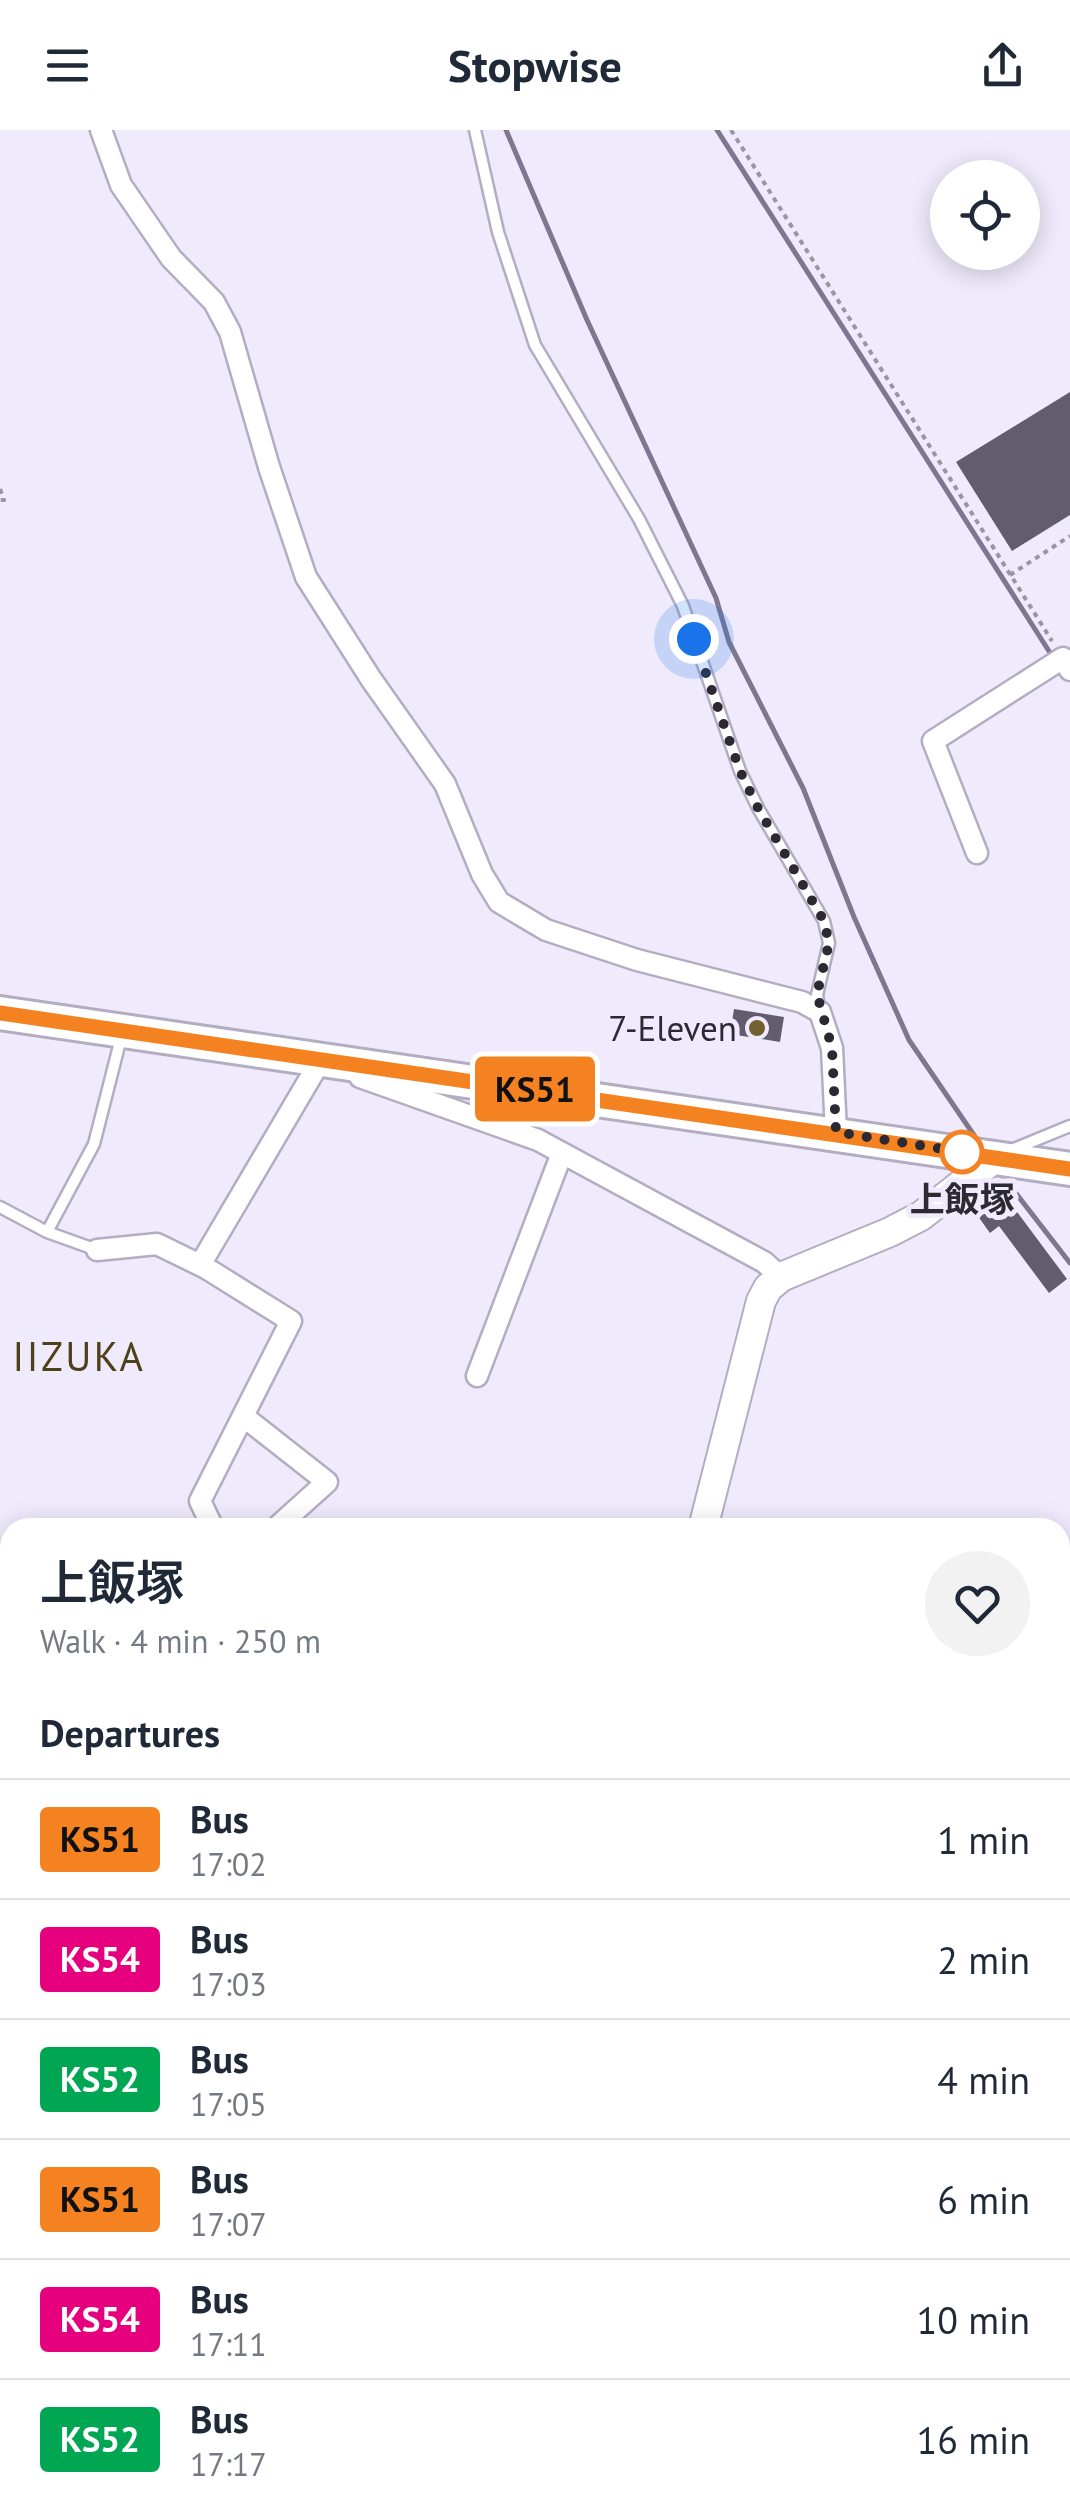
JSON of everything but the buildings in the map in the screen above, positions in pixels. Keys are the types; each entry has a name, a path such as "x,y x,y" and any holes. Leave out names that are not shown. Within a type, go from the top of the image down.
{"main road":[{"path":"0,1013 1070,1169"}],"street":[{"path":"100,130 122,185 172,258 214,302 230,332 306,577 445,784 482,874 498,902 546,930 638,960 802,1002 820,1012 832,1048 836,1132"},
{"path":"978,853 932,741 1066,664"},
{"path":"200,1265 314,1061 538,1140 764,1262 781,1277"},
{"path":"477,1376 562,1153"},
{"path":"705,1518 768,1288 781,1277 921,1216 995,1158"},
{"path":"97,1250 157,1244 200,1265 291,1321 200,1501 208,1518"},
{"path":"243,1416 327,1482 287,1518"}],"lane":[{"path":"475,130 498,232 535,346 640,519 683,606 740,771 824,921 829,943 817,994 820,1012"},
{"path":"48,1232 94,1144 122,1033"},
{"path":"995,1158 1070,1126"},
{"path":"0,1207 48,1232 97,1250"}],"path":[{"path":"731,130 1066,664"},
{"path":"0,489 4,500 0,500"},
{"path":"1010,575 1070,536"}],"waterway":[{"path":"506,130 587,320 716,598 729,642 803,788 854,917 909,1040 980,1144"},
{"path":"717,130 1054,659"},
{"path":"1001,1174 1070,1263"}],"bus line":[{"name":"KS51","path":"0,1013 1070,1169"}],"place":[{"name":"7-Eleven","path":"757,1028"},
{"name":"上飯塚","path":"962,1152"}],"district":[{"name":"IIZUKA","path":"79,1356"}],"route":[{"path":"694,639 740,771 824,921 829,943 817,994 832,1048 836,1132 962,1152"}]}
